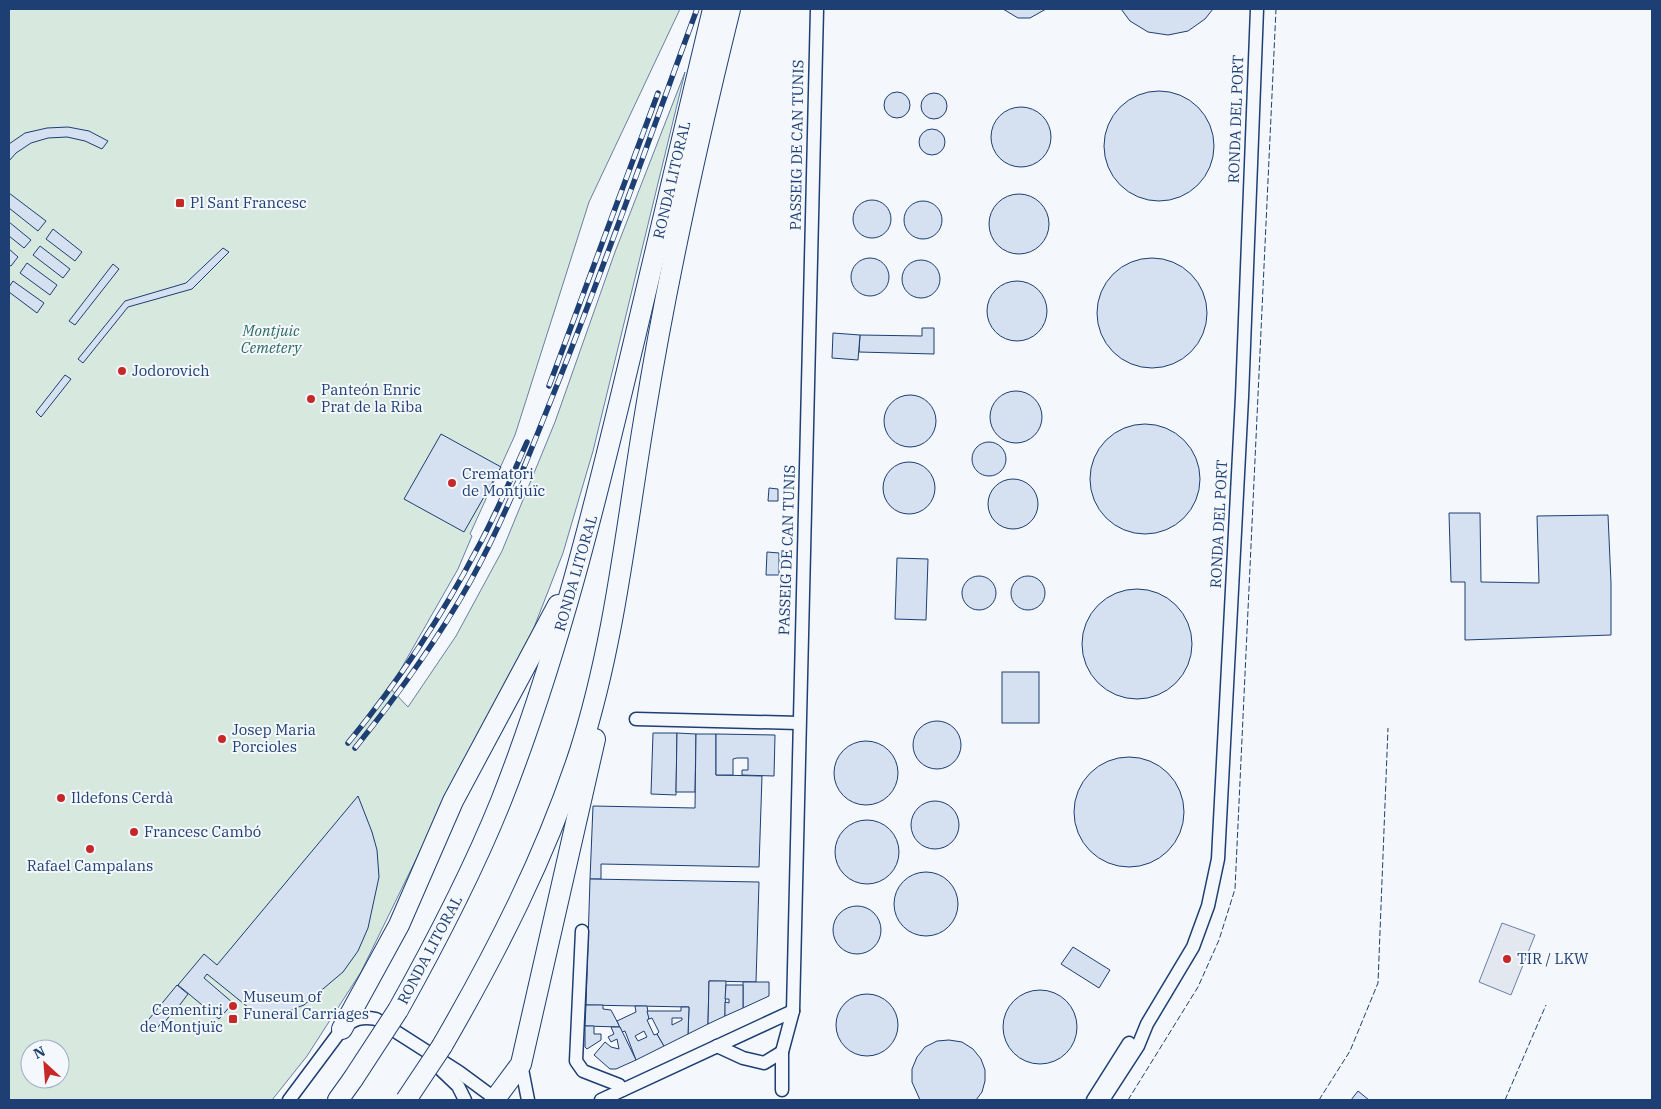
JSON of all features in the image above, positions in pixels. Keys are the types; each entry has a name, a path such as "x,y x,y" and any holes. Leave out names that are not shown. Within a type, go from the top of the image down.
{"highway":[{"name":"RONDA LITORAL","path":"406,1100 442,1046 508,929 550,834 580,750 611,633 713,9"},
{"name":"RONDA LITORAL","path":"338,1100 398,1010 450,914 500,803 548,669 581,559 696,114 730,9"},
{"path":"342,1030 399,925 454,801 581,559"},
{"path":"495,1100 521,1064 586,784 611,633"}],"street":[{"name":"PASSEIG DE CAN TUNIS","path":"782,1090 782,1052 793,1011 817,9"},
{"name":"RONDA DEL PORT","path":"1103,1100 1138,1046 1147,1024 1183,965 1201,927 1214,881 1219,850 1242,396 1257,9"},
{"path":"636,719 799,723"},
{"path":"582,931 576,1062 584,1072 619,1084 622,1090"},
{"path":"601,1100 793,1011"},
{"path":"289,1100 342,1030 350,1022 368,1018 376,1020 459,1072 495,1100"},
{"path":"412,1043 458,1086 465,1100"},
{"path":"1093,1100 1129,1043"},
{"path":"717,1046 743,1058 764,1063 782,1052"},
{"path":"521,1064 528,1100"}],"green space":[{"name":"Montjuic Cemetery","path":"9,9 680,9 589,202 515,435 470,534 472,536 458,569 390,688 408,707 456,636 502,551 555,422 615,252 685,72 593,451 563,553 533,630 466,757 361,972 307,1056 272,1100 9,1100"}],"shaded area":[{"name":"TIR / LKW","path":"1502,923 1535,935 1511,995 1479,982"}],"building":[{"path":"1003,9 1046,9 1030,18 1018,18"},
{"path":"1121,9 1213,9 1205,19 1188,31 1168,35 1148,32 1130,21"},
{"path":"1159,91 1180,96 1198,107 1209,125 1214,146 1209,167 1198,185 1180,196 1159,201 1138,196 1120,185 1109,167 1104,146 1109,125 1120,107 1138,96"},
{"path":"897,92 906,96 910,105 906,114 897,118 888,114 884,105 888,96"},
{"path":"934,93 943,97 947,106 943,115 934,119 925,115 921,106 925,97"},
{"path":"1015,107 1027,107 1038,112 1046,120 1051,131 1049,149 1038,162 1027,167 1015,167 1004,162 996,154 991,143 991,131 996,120 1004,112"},
{"path":"68,127 89,131 108,141 102,149 85,141 67,137 48,138 31,143 16,153 9,161 9,144 25,133 47,128"},
{"path":"932,129 941,133 945,142 941,151 932,155 923,151 919,142 923,133"},
{"path":"9,193 46,221 38,231 9,208"},
{"path":"1013,194 1025,194 1036,199 1044,207 1049,218 1047,236 1036,249 1025,254 1013,254 1002,249 994,241 989,230 989,218 994,207 1002,199"},
{"path":"872,200 886,205 891,219 886,233 872,238 858,233 853,219 858,205"},
{"path":"923,201 937,206 942,220 937,234 923,239 909,234 904,220 909,206"},
{"path":"9,222 31,240 24,248 9,236"},
{"path":"53,229 82,252 75,261 46,239"},
{"path":"40,246 70,269 63,278 33,255"},
{"path":"223,248 229,252 192,289 128,307 83,363 78,359 125,301 186,283"},
{"path":"9,249 18,257 11,266 9,265"},
{"path":"870,258 884,263 889,277 884,291 870,296 856,291 851,277 856,263"},
{"path":"1152,258 1173,263 1191,274 1202,292 1207,313 1202,334 1191,352 1173,363 1152,368 1131,363 1113,352 1102,334 1097,313 1102,292 1113,274 1131,263"},
{"path":"921,260 935,265 940,279 935,293 921,298 907,293 902,279 907,265"},
{"path":"27,263 57,285 50,295 20,273"},
{"path":"113,264 119,269 75,325 69,321"},
{"path":"13,281 44,303 37,313 9,292 9,287"},
{"path":"1011,281 1023,281 1034,286 1042,294 1047,305 1045,323 1034,336 1023,341 1011,341 1000,336 992,328 987,317 987,305 992,294 1000,286"},
{"path":"922,328 934,328 934,354 859,352 860,335 922,336"},
{"path":"833,333 860,335 858,360 832,358"},
{"path":"65,375 71,379 41,417 36,412"},
{"path":"1016,391 1026,393 1034,399 1040,407 1042,417 1040,427 1034,435 1026,441 1016,443 1006,441 998,435 992,427 990,417 992,407 998,399 1006,393"},
{"path":"910,395 920,397 928,403 934,411 936,421 934,431 928,439 920,445 910,447 900,445 892,439 886,431 884,421 886,411 892,403 900,397"},
{"path":"1145,424 1166,429 1184,440 1195,458 1200,479 1195,500 1184,518 1166,529 1145,534 1124,529 1106,518 1095,500 1090,479 1095,458 1106,440 1124,429"},
{"name":"Crematori de Montjuïc","path":"441,434 501,467 464,532 404,499"},
{"path":"989,442 1001,447 1006,459 1001,471 989,476 977,471 972,459 977,447"},
{"path":"909,462 919,464 927,470 933,478 935,488 933,498 927,506 919,512 909,514 899,512 891,506 885,498 883,488 885,478 891,470 899,464"},
{"path":"1008,479 1018,479 1031,486 1038,499 1038,509 1031,522 1018,529 1008,529 999,525 992,518 988,509 988,499 992,490 999,483"},
{"path":"769,488 778,489 778,501 768,501"},
{"path":"1449,513 1480,513 1481,582 1539,583 1537,516 1608,515 1611,635 1465,640 1465,582 1451,582"},
{"path":"767,552 779,553 779,575 766,575"},
{"path":"897,558 928,559 926,620 895,619"},
{"path":"979,576 991,581 996,593 991,605 979,610 967,605 962,593 967,581"},
{"path":"1028,576 1040,581 1045,593 1040,605 1028,610 1016,605 1011,593 1016,581"},
{"path":"1137,589 1158,594 1176,605 1187,623 1192,644 1187,665 1176,683 1158,694 1137,699 1116,694 1098,683 1087,665 1082,644 1087,623 1098,605 1116,594"},
{"path":"1002,672 1039,672 1039,723 1002,723"},
{"path":"932,721 942,721 954,728 961,740 961,750 954,762 942,769 932,769 924,765 917,758 913,750 913,740 917,732 924,725"},
{"path":"653,733 677,733 676,795 651,794"},
{"path":"677,733 696,734 695,792 676,792"},
{"path":"696,734 716,734 716,775 762,776 759,867 601,864 601,879 590,879 593,806 695,808"},
{"path":"716,734 775,735 774,776 742,775 742,770 748,770 748,758 733,759 733,775 716,775"},
{"path":"860,741 872,741 889,750 896,761 898,773 896,785 889,796 872,805 860,805 848,800 839,791 834,779 834,767 839,755 848,746"},
{"path":"1129,757 1150,762 1168,773 1179,791 1184,812 1179,833 1168,851 1150,862 1129,867 1108,862 1090,851 1079,833 1074,812 1079,791 1090,773 1108,762"},
{"path":"358,796 377,850 379,877 368,928 358,951 343,972 304,1005 264,1020 207,974 204,978 233,1003 219,1019 178,985 204,954 217,965"},
{"path":"930,801 940,801 952,808 959,820 959,830 952,842 940,849 930,849 922,845 915,838 911,830 911,820 915,812 922,805"},
{"path":"861,820 873,820 890,829 897,840 899,852 897,864 890,875 873,884 861,884 849,879 840,870 835,858 835,846 840,834 849,825"},
{"path":"920,872 932,872 949,881 956,892 958,904 956,916 949,927 932,936 920,936 908,931 899,922 894,910 894,898 899,886 908,877"},
{"path":"590,879 759,882 756,982 709,981 708,1024 688,1034 689,1007 586,1005"},
{"path":"852,906 862,906 874,913 881,925 881,935 874,947 862,954 852,954 844,950 837,943 833,935 833,925 837,917 844,910"},
{"path":"1073,947 1110,970 1099,988 1061,964"},
{"path":"709,981 726,981 725,1016 708,1024"},
{"path":"743,982 769,982 769,996 743,1008"},
{"path":"177,985 188,994 173,1014 164,1023 162,1022 154,1032 145,1024"},
{"path":"726,985 743,985 743,1008 725,1016 725,1002 729,1003 729,999 725,999"},
{"path":"1040,990 1054,993 1066,1001 1074,1013 1077,1027 1074,1041 1066,1053 1054,1061 1040,1064 1026,1061 1014,1053 1006,1041 1003,1027 1006,1013 1014,1001 1026,993"},
{"path":"867,994 879,997 889,1003 895,1013 898,1025 895,1037 889,1047 879,1053 867,1056 855,1053 845,1047 839,1037 836,1025 839,1013 845,1003 855,997"},
{"path":"586,1005 603,1005 603,1009 611,1010 620,1027 585,1026"},
{"path":"635,1006 647,1006 649,1019 647,1020 654,1035 657,1034 664,1046 636,1060 625,1031 622,1032 617,1021 636,1012","holes":["644,1031 647,1037 638,1041 635,1036"]},
{"path":"681,1007 689,1007 688,1034 664,1046 657,1034 659,1032 652,1018 649,1019 647,1011 681,1011","holes":["672,1018 682,1018 682,1020 672,1025"]},
{"path":"585,1026 594,1026 594,1034 601,1034 601,1040 587,1049 585,1047"},
{"path":"611,1027 620,1027 636,1060 616,1069 610,1069 594,1055 605,1042 611,1047 619,1049 617,1039 611,1042 608,1037 614,1034"},
{"path":"937,1041 962,1042 973,1049 981,1059 985,1070 982,1092 976,1100 920,1100 912,1082 912,1069 917,1057 925,1047"},
{"path":"1358,1091 1369,1100 1351,1100"}],"railway":[{"path":"355,748 401,688 444,626 496,532 579,330 697,9"},
{"path":"549,386 658,93"},
{"path":"348,743 401,673 449,600 491,523 527,442"}],"fence":[{"path":"1128,1100 1198,987 1219,940 1235,889 1276,9"},
{"path":"1319,1100 1350,1051 1378,983 1388,728"},
{"path":"1505,1100 1546,1005"}],"place":[{"name":"Pl Sant Francesc","path":"180,203"},
{"name":"Jodorovich","path":"122,371"},
{"name":"Panteón Enric Prat de la Riba","path":"311,399"},
{"name":"Crematori de Montjuïc","path":"452,483"},
{"name":"Josep Maria Porcioles","path":"222,739"},
{"name":"Ildefons Cerdà","path":"61,798"},
{"name":"Francesc Cambó","path":"134,832"},
{"name":"Rafael Campalans","path":"90,849"},
{"name":"TIR / LKW","path":"1507,959"},
{"name":"Museum of Funeral Carriages","path":"233,1006"},
{"name":"Cementiri de Montjuïc","path":"233,1019"}]}
